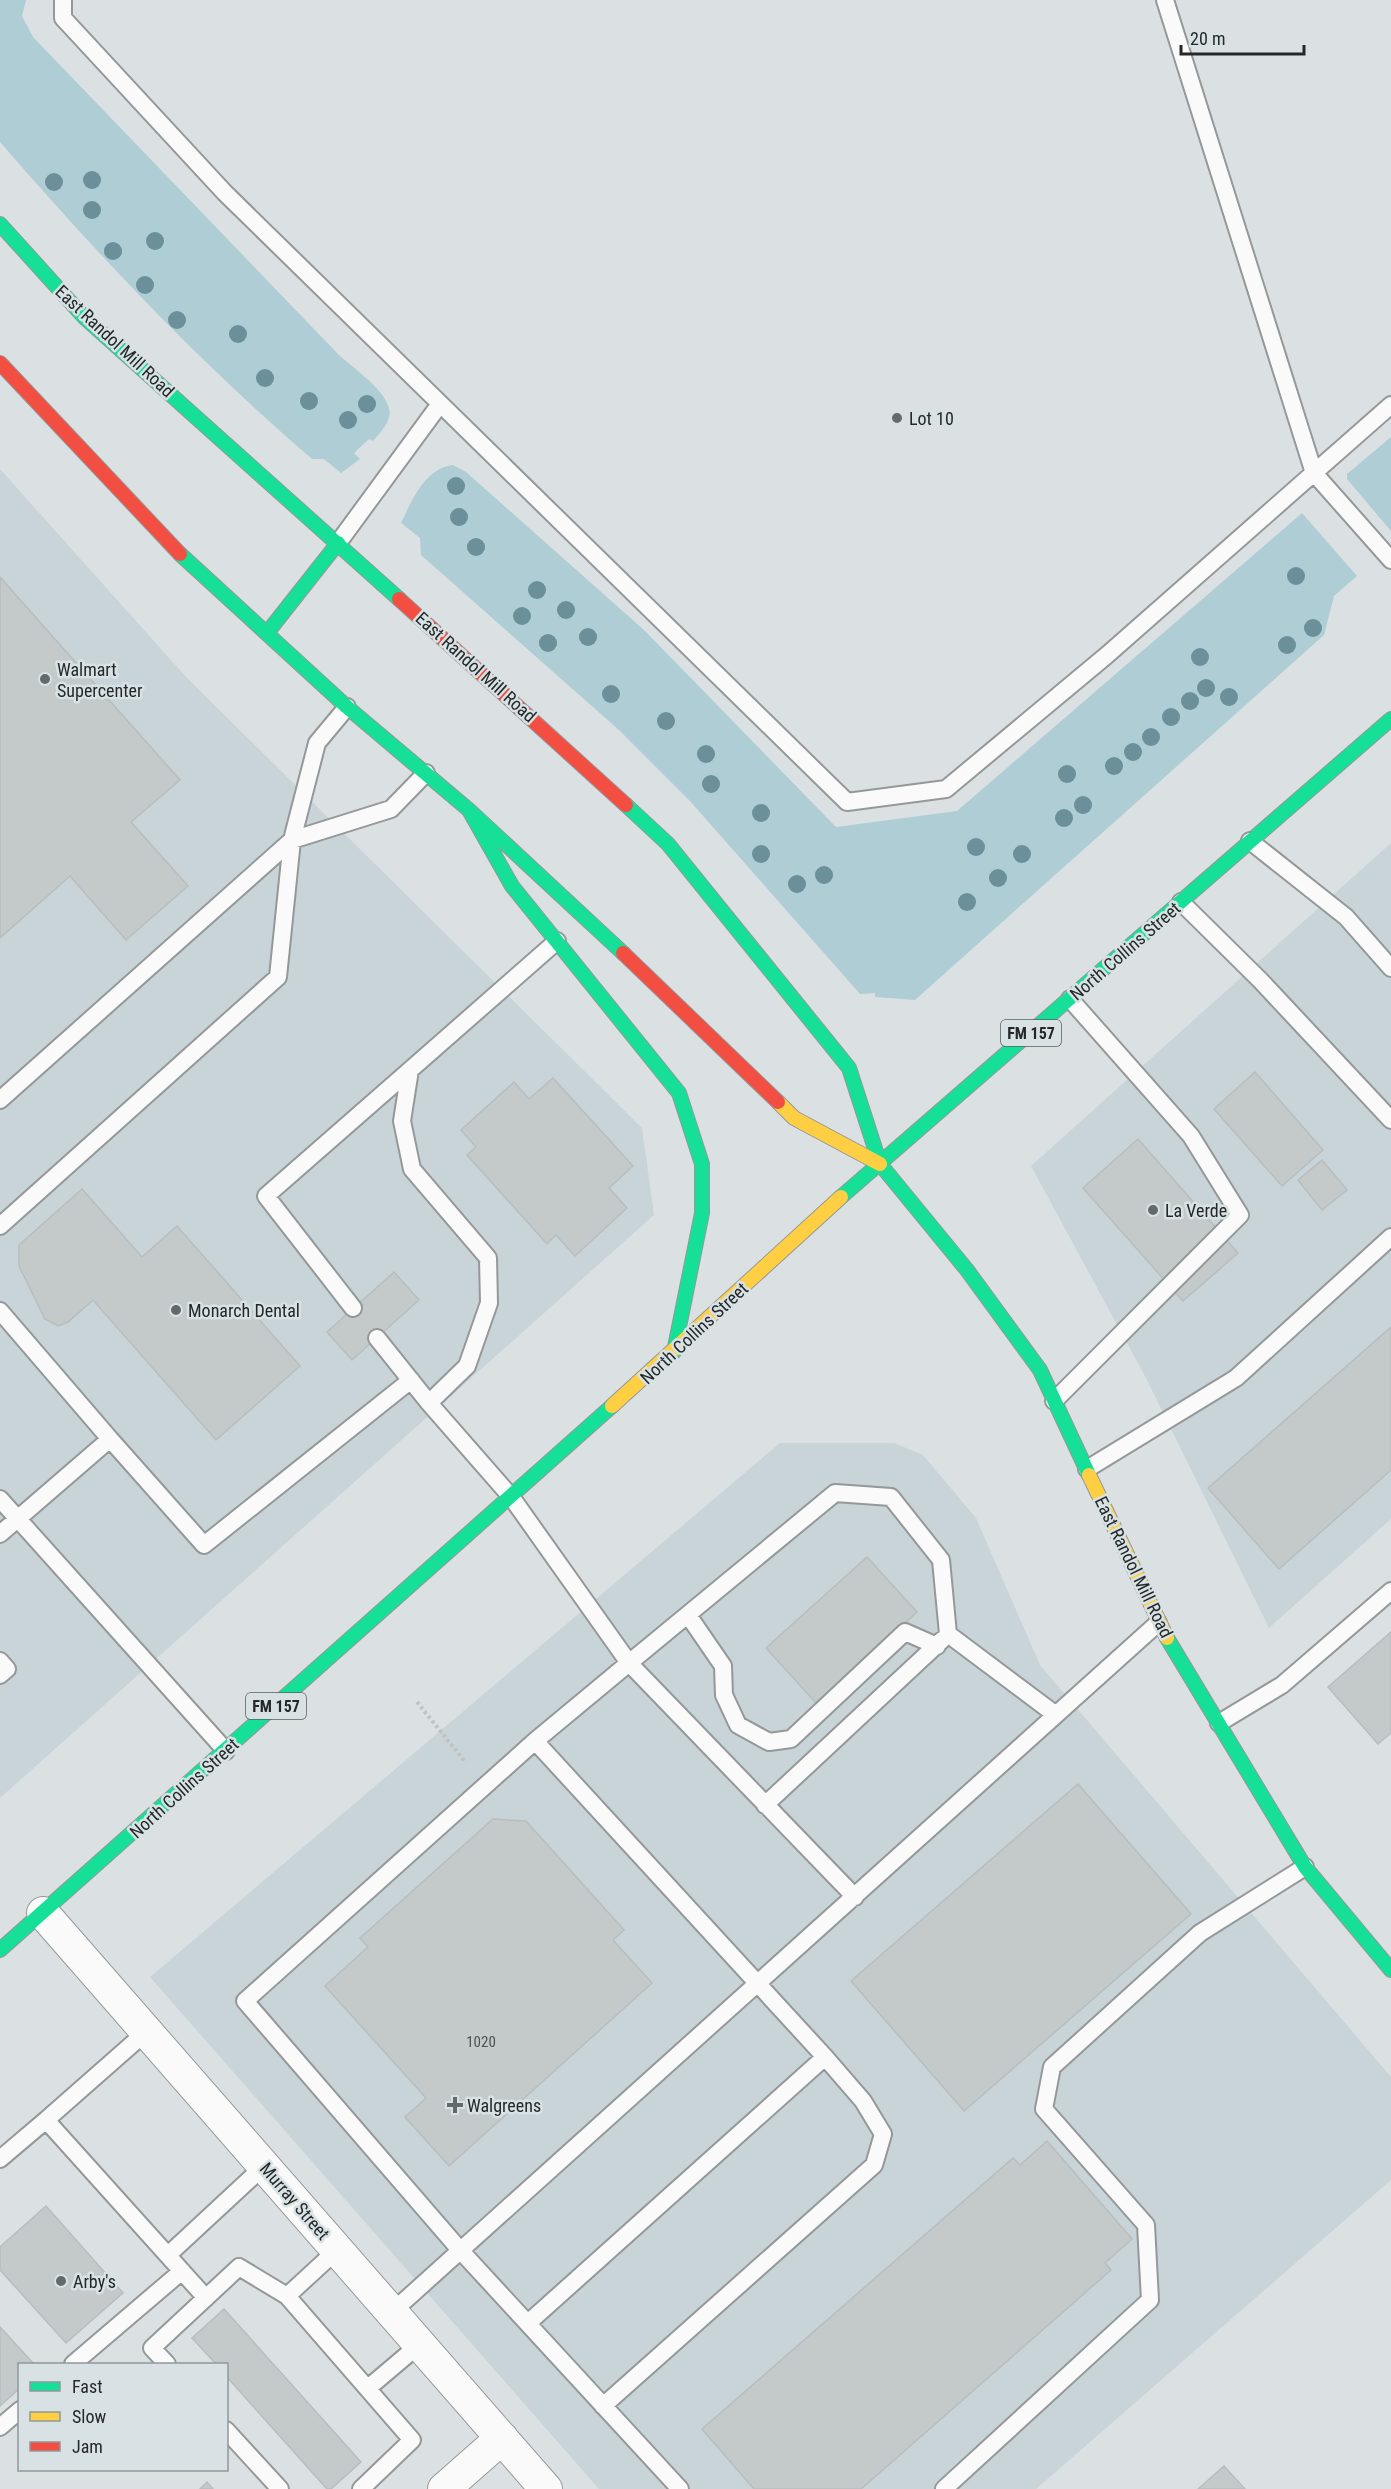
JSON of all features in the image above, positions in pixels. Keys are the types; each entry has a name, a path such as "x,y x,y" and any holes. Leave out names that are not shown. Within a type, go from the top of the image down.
{"main road":[{"name":"East Randol Mill Road","path":"0,224 84,317 338,543 668,844 849,1068 880,1164 967,1270 1040,1370 1158,1623 1305,1867 1385,1951 1391,1970"},
{"name":"East Randol Mill Road","path":"0,363 183,557 347,707 469,810 640,969 794,1118 880,1164"},
{"path":"267,633 338,543"},
{"name":"North Collins Street","path":"0,1950 512,1498 880,1164 1389,723"},
{"path":"469,810 512,886 679,1093 702,1164 702,1213 674,1352"}],"street":[{"name":"Murray Street","path":"43,1913 546,2489"},
{"path":"444,2489 502,2438"}],"lane":[{"path":"63,0 63,18 196,162 847,802 946,789 1107,655 1391,405"},
{"path":"1165,0 1314,473 1391,560"},
{"path":"338,543 440,404"},
{"path":"0,1226 278,976 292,840 317,742 347,707"},
{"path":"0,1100 292,840 392,809 426,773"},
{"path":"1251,841 1346,916 1391,968"},
{"path":"1181,902 1260,980 1391,1120"},
{"path":"353,1308 266,1196 557,941"},
{"path":"1054,1401 1240,1215 1191,1136 1070,999"},
{"path":"410,1070 402,1121 412,1169 488,1258 489,1303 467,1366 429,1402"},
{"path":"1087,1469 1236,1378 1391,1237"},
{"path":"0,1311 204,1545 411,1380"},
{"path":"377,1338 512,1498 629,1663 855,1897"},
{"path":"0,1534 110,1439"},
{"path":"680,2489 460,2250 245,2001 535,1741 835,1493 891,1497 941,1560 943,1640 765,1805"},
{"path":"0,1499 226,1751"},
{"path":"1219,1723 1282,1685 1391,1591"},
{"path":"688,1615 723,1666 724,1695 738,1725 769,1742 791,1739 904,1632 943,1640 1056,1715"},
{"path":"392,2312 1158,1623"},
{"path":"0,1661 7,1669 0,1675"},
{"path":"535,1741 759,1983 864,2101 883,2134 874,2165 603,2406"},
{"path":"944,2489 1150,2300 1146,2225 1044,2109 1052,2067 1200,1934 1305,1867"},
{"path":"0,2159 146,2032"},
{"path":"528,2323 825,2057"},
{"path":"46,2121 206,2298"},
{"path":"168,2255 264,2166"},
{"path":"287,2296 337,2250"},
{"path":"166,2363 152,2348 239,2267 287,2296 412,2440 361,2489"},
{"path":"74,2363 182,2271"},
{"path":"368,2388 420,2344"},
{"path":"0,2427 18,2412"},
{"path":"228,2432 280,2489"}],"path":[{"path":"417,1702 484,1786"}],"shaded area":[{"path":"0,0 26,0 22,16 33,37 339,355 380,392 386,400 389,417 385,427 373,441 369,439 354,453 360,459 341,473 324,459 312,459 189,346 74,226 0,142"},
{"path":"1391,437 1391,531 1347,479 1347,474"},
{"path":"453,465 466,472 644,630 836,827 957,811 1302,513 1357,576 1334,596 1324,635 915,1000 875,997 875,993 860,994 689,800 619,730 421,555 420,538 401,523 415,495 427,479 443,467"},
{"path":"0,469 187,678 642,1128 654,1215 0,1798"},
{"path":"1391,843 1391,1519 1269,1628 1146,1378 1031,1166"},
{"path":"780,1443 894,1443 923,1455 976,1518 1040,1665 1391,2077 1391,2180 1036,2489 599,2489 150,1977"}],"building":[{"name":"Walmart Supercenter","path":"0,577 180,780 131,822 188,886 126,940 70,876 0,938"},
{"path":"1255,1072 1323,1150 1282,1186 1214,1109"},
{"path":"553,1078 633,1166 609,1188 627,1208 575,1256 556,1235 547,1244 467,1155 476,1147 461,1130 514,1082 529,1099"},
{"path":"1138,1139 1238,1253 1183,1301 1083,1188"},
{"path":"1322,1160 1347,1190 1322,1210 1298,1180"},
{"name":"Monarch Dental","path":"82,1189 142,1257 177,1226 300,1366 216,1440 93,1300 68,1322 58,1326 45,1319 19,1266 19,1245"},
{"path":"394,1272 419,1300 352,1360 327,1332"},
{"path":"1391,1327 1391,1470 1279,1569 1208,1488"},
{"path":"867,1557 917,1612 816,1703 766,1648"},
{"path":"1391,1632 1391,1733 1378,1744 1328,1687"},
{"path":"1078,1784 1191,1914 964,2111 851,1981"},
{"name":"Walgreens","path":"493,1819 526,1821 624,1930 613,1940 652,1983 449,2166 405,2117 426,2098 325,1986 368,1947 360,1938"},
{"path":"1047,2141 1132,2239 1105,2263 1111,2270 861,2489 754,2489 702,2429 1013,2158 1020,2165"},
{"name":"Arby's","path":"46,2206 123,2293 66,2343 0,2270 0,2247"},
{"path":"224,2309 361,2462 331,2489 327,2489 228,2378 228,2363 215,2363 192,2338"},
{"path":"0,2327 33,2363 18,2363 18,2390 0,2406"},
{"path":"1224,2466 1245,2489 1198,2489"},
{"path":"207,2482 213,2489 200,2489"}],"traffic: fast":[{"path":"0,224 84,317 399,599"},
{"path":"267,633 338,543"},
{"path":"180,554 347,707 469,810 623,953"},
{"path":"841,1197 1391,719"},
{"path":"626,805 668,844 849,1068 880,1164 967,1270 1040,1370 1089,1475"},
{"path":"469,810 512,886 679,1093 702,1164 702,1213 674,1352"},
{"path":"0,1950 612,1406"},
{"path":"1167,1638 1305,1867 1391,1970"}],"traffic: slow":[{"path":"778,1102 794,1118 880,1164"},
{"path":"612,1406 841,1197"},
{"path":"1089,1475 1167,1638"}],"traffic: jam":[{"path":"0,363 180,554"},
{"path":"399,599 626,805"},
{"path":"623,953 778,1102"}],"place":[{"name":"Lot 10","path":"897,418"},
{"name":"Walmart Supercenter","path":"45,679"},
{"name":"La Verde","path":"1153,1210"},
{"name":"Monarch Dental","path":"176,1310"},
{"name":"Walgreens","path":"455,2105"},
{"name":"Arby's","path":"61,2281"}]}
